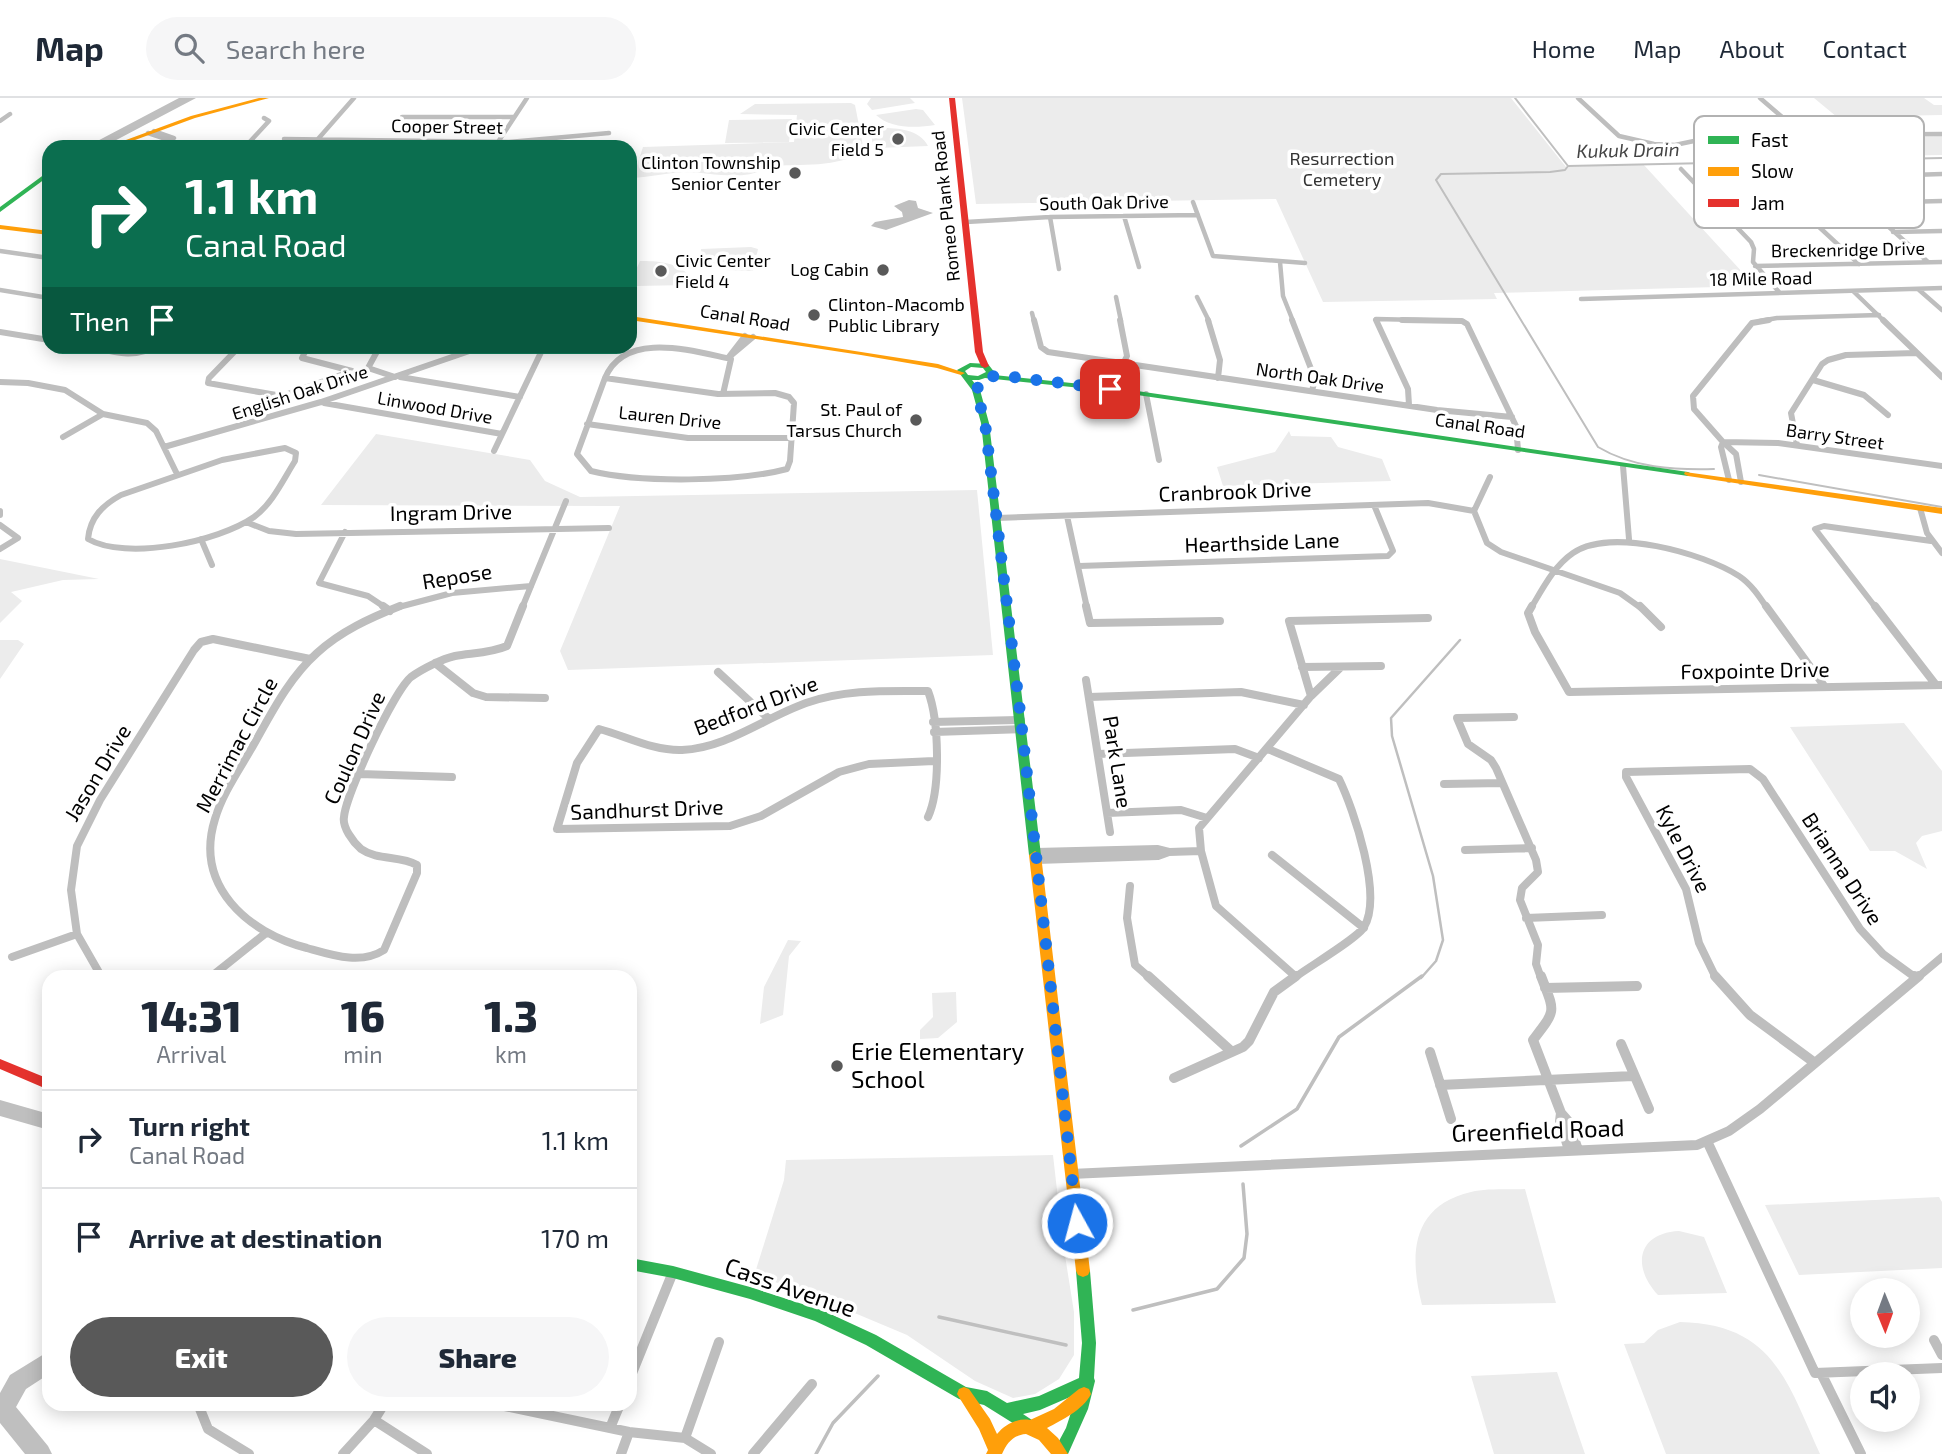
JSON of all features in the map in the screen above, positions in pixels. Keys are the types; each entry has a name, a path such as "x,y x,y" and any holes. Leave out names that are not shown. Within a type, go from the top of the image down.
{"street":[{"path":"129,140 204,114 266,98"},
{"path":"318,139 354,98"},
{"path":"499,140 527,98"},
{"name":"Romeo Plank Road","path":"952,98 979,352 986,372"},
{"path":"1578,98 1625,139 1675,145 1694,141"},
{"path":"1760,98 1781,116"},
{"path":"0,121 10,114"},
{"path":"402,117 514,117"},
{"path":"251,140 269,121 264,118"},
{"path":"151,132 173,140"},
{"name":"Cooper Street","path":"547,140 609,133"},
{"path":"1924,134 1942,134"},
{"name":"Cooper Street","path":"284,139 388,140"},
{"path":"1681,169 1692,180"},
{"path":"1924,175 1942,174"},
{"path":"0,210 42,178"},
{"path":"1924,202 1942,201"},
{"path":"1193,202 1213,256 1305,263"},
{"name":"South Oak Drive","path":"965,220 1198,215"},
{"path":"1125,216 1139,267"},
{"path":"1050,217 1059,269"},
{"path":"0,227 42,232"},
{"path":"1738,228 1751,242 1755,266 1779,292"},
{"path":"1820,228 1859,264"},
{"path":"1888,228 1928,262"},
{"path":"1893,232 1942,230"},
{"path":"0,251 42,257"},
{"path":"1280,262 1283,296 1315,379 1312,391"},
{"name":"Breckenridge Drive","path":"1755,266 1942,262"},
{"name":"18 Mile Road","path":"1581,299 1942,288"},
{"path":"1918,289 1942,310"},
{"path":"0,290 42,297"},
{"path":"1853,291 1942,377"},
{"path":"1110,389 1124,364 1126,345 1116,297"},
{"path":"1197,297 1220,355 1222,371 1218,378"},
{"name":"North Oak Drive","path":"1032,313 1043,351 1409,405 1512,417"},
{"path":"1734,476 1734,448 1723,442 1694,409 1693,396 1752,323 1777,318 1879,315"},
{"name":"Canal Road","path":"637,319 1623,466 1734,476 1942,511"},
{"path":"1409,405 1408,389 1376,323 1377,319 1464,321 1512,417 1518,433 1518,450"},
{"path":"0,332 42,340"},
{"path":"728,358 749,336"},
{"path":"637,351 648,348 728,358 733,362 723,394"},
{"path":"979,352 966,370 976,390 985,423 1022,724 1091,1338 1092,1360 1082,1414 1060,1454"},
{"path":"1797,445 1791,413 1822,364 1839,356 1916,353"},
{"path":"233,354 207,382 282,396 336,379 352,371 302,358 304,354"},
{"path":"376,354 368,368 396,377 520,397"},
{"name":"English Oak Drive","path":"164,447 321,402 461,354"},
{"path":"494,451 540,354"},
{"path":"605,378 723,394 773,393 789,397 794,403 790,466 782,472 659,477 595,473 583,464 577,453 587,424 605,378 609,369 623,354"},
{"path":"976,390 986,372"},
{"path":"1813,380 1866,395 1878,401 1888,415"},
{"path":"0,382 28,383 65,390 103,414 132,418 150,425 177,474"},
{"path":"1146,394 1160,460"},
{"name":"Linwood Drive","path":"321,402 502,434"},
{"path":"63,438 103,414"},
{"name":"Lauren Drive","path":"587,424 695,438 792,438"},
{"path":"1723,442 1721,447 1734,476"},
{"name":"Barry Street","path":"1723,442 1797,445 1942,466"},
{"path":"267,450 292,450 297,455 270,501 246,522 201,540 125,549 94,544 89,539 92,521 106,503 132,489 177,474 267,450"},
{"path":"1623,466 1629,539"},
{"path":"1490,477 1474,511 1487,543 1501,552 1629,597 1661,627"},
{"name":"Coulon Drive","path":"380,953 417,873 417,865 372,855 360,848 348,834 343,819 344,810 400,690 410,678 435,663 461,654 498,650 506,646 566,501"},
{"name":"Cranbrook Drive","path":"997,517 1438,504 1474,511"},
{"name":"Hearthside Lane","path":"1079,566 1388,556 1393,551 1374,505"},
{"path":"1920,508 1931,541 1942,553"},
{"path":"1068,516 1090,623 1220,621"},
{"name":"Ingram Drive","path":"246,522 269,531 292,534 609,528"},
{"path":"0,526 18,538 0,549"},
{"path":"1931,541 1824,526 1817,526 1816,530 1939,685"},
{"path":"345,532 319,583 368,596 390,611"},
{"path":"1555,569 1567,555 1581,547 1604,541 1629,539 1721,566 1741,577 1754,589 1784,634 1825,687"},
{"path":"201,540 212,565"},
{"name":"Foxpointe Drive","path":"1555,569 1532,602 1528,613 1535,632 1569,692 1939,685"},
{"name":"Repose","path":"390,611 455,592 532,586"},
{"name":"Merrimac Circle","path":"380,953 367,957 345,956 295,945 266,933 232,907 218,889 212,864 211,830 225,798 283,692 310,659 342,634 390,611"},
{"path":"1311,696 1289,621 1427,618"},
{"name":"Jason Drive","path":"98,970 77,934 71,890 79,839 100,800 194,650 205,640 219,640 310,659"},
{"path":"435,663 467,690 480,695 545,698"},
{"path":"1302,667 1381,666"},
{"path":"1295,976 1216,906 1201,851 1199,828 1311,696 1341,667"},
{"path":"718,673 732,682 769,719"},
{"name":"Park Lane","path":"1086,680 1110,832"},
{"name":"Bedford Drive","path":"557,829 564,799 587,742 599,729 650,746 682,750 715,743 808,703 839,695 928,691 933,697 933,722"},
{"name":"Park Lane","path":"1089,697 1250,692 1304,705"},
{"path":"1514,717 1457,718 1468,744 1491,760 1532,848 1538,872 1520,894 1538,945 1536,964 1552,1015 1533,1040 1561,1113 1568,1121 1574,1150"},
{"path":"928,817 934,801 933,722 1022,724"},
{"path":"934,732 1022,724"},
{"path":"1098,754 1235,749 1259,758"},
{"path":"1174,1078 1232,1052 1249,1041 1274,992 1364,928 1370,910 1366,863 1339,779 1268,749"},
{"name":"Sandhurst Drive","path":"557,829 730,826 761,816 839,772 869,764 934,761"},
{"name":"Kyle Drive","path":"1750,769 1626,772 1626,777 1693,904 1702,952 1721,988 1745,1012 1815,1063"},
{"name":"Brianna Drive","path":"1750,769 1763,779 1871,944 1916,978"},
{"path":"360,774 452,776"},
{"path":"1444,784 1502,783"},
{"path":"1107,813 1181,810 1207,817"},
{"path":"1465,850 1532,848"},
{"path":"1037,856 1158,856 1169,852 1201,851"},
{"path":"1272,855 1364,928"},
{"path":"1130,886 1127,918 1135,965 1232,1052"},
{"path":"1527,918 1602,915"},
{"path":"220,970 266,933"},
{"path":"12,957 77,934"},
{"name":"Greenfield Road","path":"1071,1174 1685,1147 1707,1141 1743,1121 1942,957"},
{"path":"1545,988 1637,986"},
{"path":"1621,1044 1649,1110"},
{"path":"1430,1052 1451,1119"},
{"path":"0,1064 42,1082"},
{"path":"1440,1085 1633,1076"},
{"path":"1707,1141 1815,1373 1942,1368"},
{"name":"Cass Avenue","path":"637,1265 673,1272 765,1297 820,1316 871,1340 964,1394 987,1398 1053,1439 1060,1454"},
{"path":"637,1361 673,1272"},
{"path":"1934,1340 1942,1355"},
{"path":"685,1438 719,1342"},
{"path":"1821,1373 1861,1454"},
{"path":"1006,1410 1040,1403 1088,1381"},
{"path":"753,1454 812,1384"},
{"name":"Cass Avenue","path":"964,1394 985,1424 995,1451"},
{"path":"995,1451 1006,1433 1059,1414 1084,1394"},
{"path":"201,1411 208,1429 249,1454"},
{"path":"343,1454 380,1411"},
{"path":"529,1411 629,1432 685,1438 711,1454"},
{"path":"610,1428 617,1411"},
{"path":"374,1420 427,1454"},
{"path":"621,1454 629,1432"}],"green space":[{"path":"871,98 910,98 915,103 872,110 867,104"},
{"name":"Resurrection Cemetery","path":"962,98 1511,98 1566,167 1643,164 1694,220 1694,228 1702,228 1755,286 1494,293 1497,299 1323,302 1276,199 976,204"},
{"path":"1814,98 1924,98 1934,105 1942,105 1942,115 1836,116"},
{"path":"851,103 855,105 864,151 831,163 770,166 750,174 683,172 637,178 637,166 643,147 794,142 797,115 740,114 755,104"},
{"path":"923,110 935,125 896,125 876,115"},
{"path":"792,119 789,142 725,143 729,120"},
{"name":"Civic Center Field 5","path":"870,128 894,128 910,132 923,139 928,146 877,148 873,146"},
{"path":"1924,136 1942,136 1942,155 1924,155"},
{"path":"701,249 758,249 753,271 725,270 702,259"},
{"name":"Civic Center Field 4","path":"640,261 672,265 688,274 688,285 637,286 637,268"},
{"path":"1289,431 1291,436 1331,437 1338,447 1382,459 1391,481 1223,486 1217,467 1275,452"},
{"path":"376,434 530,460 545,481 580,497 977,490 993,655 568,670 560,651 620,506 321,505"},
{"path":"0,559 99,579 63,580 11,592 22,601 0,623"},
{"path":"0,640 18,640 24,644 0,679"},
{"path":"1904,723 1942,771 1942,831 1922,836 1916,843 1927,869 1895,851 1870,851 1790,727"},
{"path":"788,940 801,941 789,956 783,1015 760,1024 764,987"},
{"path":"956,992 957,1022 938,1038 920,1039 920,1030 933,1017 932,993"},
{"path":"1053,1155 1074,1312 1074,1355 1059,1379 1035,1394 1013,1398 975,1381 907,1335 795,1288 754,1276 784,1180 786,1160"},
{"path":"1525,1189 1556,1303 1422,1305 1416,1251 1419,1235 1436,1209 1451,1199 1471,1192"},
{"path":"1939,1197 1942,1202 1942,1268 1799,1275 1765,1205"},
{"path":"1679,1231 1704,1237 1727,1293 1658,1295 1649,1284 1642,1263 1647,1244 1665,1233"},
{"path":"1680,1322 1711,1325 1736,1333 1756,1345 1786,1381 1820,1454 1666,1454 1624,1344 1644,1343 1658,1330"},
{"path":"1557,1372 1585,1454 1494,1454 1471,1376"}],"shaded area":[{"path":"179,98 196,98 116,140 99,140"},
{"path":"909,200 916,201 918,208 933,213 886,230 871,226 875,222 903,217 902,212 894,206"}],"waterway":[{"name":"Kukuk Drain","path":"1515,98 1568,166"},
{"name":"Kukuk Drain","path":"1924,158 1942,158"},
{"name":"Kukuk Drain","path":"1568,166 1694,163"},
{"path":"1568,166 1565,170 1550,172 1441,174 1436,180 1598,447 1625,459 1654,466 1714,469"},
{"path":"1759,475 1942,507"},
{"path":"1421,978 1436,961 1443,940 1433,876 1392,736 1391,718 1460,640"},
{"path":"1241,1146 1297,1109 1339,1037 1422,976"},
{"path":"0,1108 42,1120"},
{"path":"1133,1310 1217,1289 1244,1258 1247,1234 1243,1184"},
{"path":"939,1317 1066,1345"},
{"path":"40,1454 3,1409 18,1382 42,1366"},
{"path":"816,1454 833,1423 878,1376"}],"traffic: fast":[{"path":"0,210 42,178"},
{"path":"970,365 985,366 991,373 979,378 966,377 961,370 970,365"},
{"path":"986,376 1110,389 1688,474"},
{"path":"966,377 976,390 985,423 1035,855"},
{"path":"637,1265 750,1293 819,1316 871,1340 964,1394 987,1398 1027,1425"},
{"path":"1060,1454 1072,1431 1086,1387 1089,1343 1083,1271"},
{"path":"1006,1410 1040,1403 1088,1381"}],"traffic: slow":[{"path":"129,140 193,117 266,98"},
{"path":"0,227 42,232"},
{"path":"637,319 861,353 938,366 961,373"},
{"path":"1688,474 1942,511"},
{"path":"1035,855 1083,1271"},
{"path":"964,1394 985,1424 995,1448"},
{"path":"1033,1427 1059,1414 1084,1394"},
{"path":"994,1454 1008,1432 1026,1427 1044,1434 1060,1454"}],"traffic: jam":[{"path":"952,98 979,352 985,366"},
{"path":"0,1064 42,1082"}],"place":[{"name":"Civic Center Field 5","path":"898,139"},
{"name":"Clinton Township Senior Center","path":"795,173"},
{"name":"Log Cabin","path":"883,270"},
{"name":"Civic Center Field 4","path":"661,271"},
{"name":"Clinton-Macomb Public Library","path":"814,315"},
{"name":"St. Paul of Tarsus Church","path":"916,420"},
{"name":"Erie Elementary School","path":"837,1066"}],"route":[{"path":"1077,1223 985,423 976,390 986,376 1110,389"}]}
